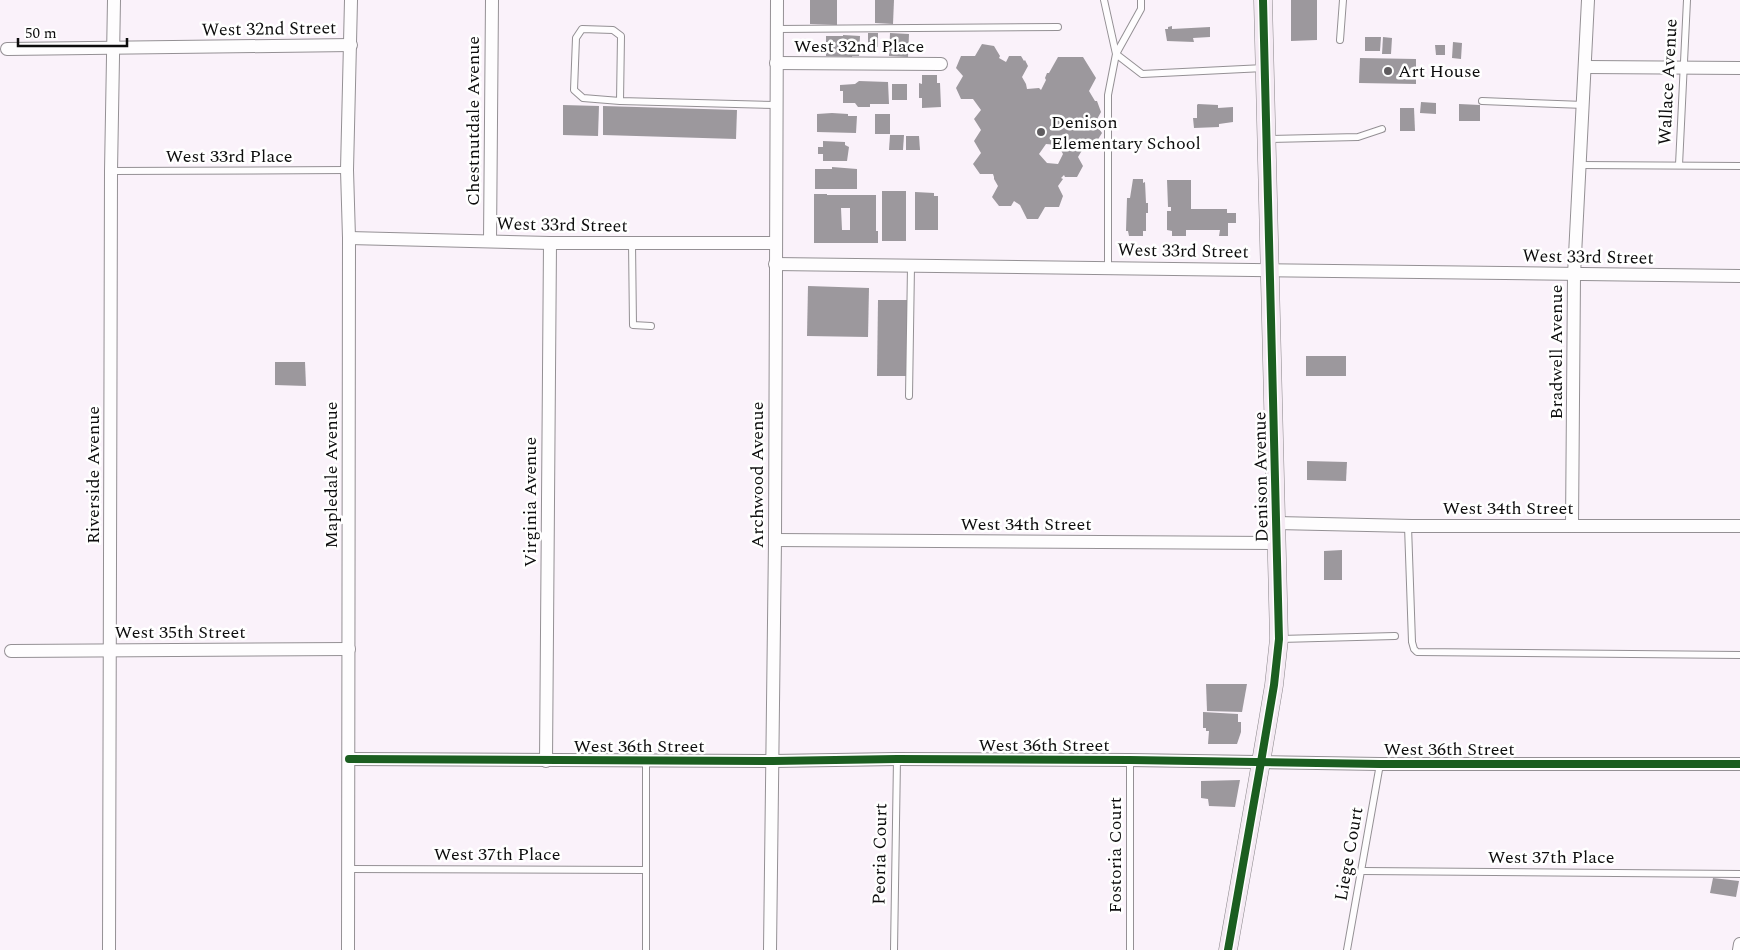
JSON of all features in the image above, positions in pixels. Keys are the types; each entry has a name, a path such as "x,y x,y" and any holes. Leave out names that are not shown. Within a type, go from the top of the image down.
{"main road":[{"name":"Denison Avenue","path":"1228,950 1274,685 1279,639 1263,0"}],"street":[{"name":"Riverside Avenue","path":"109,950 111,171 114,0"},
{"name":"Mapledale Avenue","path":"348,950 349,238 347,170 351,0"},
{"name":"Chestnutdale Avenue","path":"490,241 492,0"},
{"name":"Archwood Avenue","path":"770,950 775,540 777,0"},
{"name":"Bradwell Avenue","path":"1572,526 1574,275 1588,0"},
{"name":"West 32nd Street","path":"7,49 351,45"},
{"name":"West 32nd Place","path":"776,63 941,64"},
{"path":"1586,67 1740,68"},
{"name":"West 33rd Street","path":"349,238 550,243 775,243"},
{"name":"Virginia Avenue","path":"546,761 550,243"},
{"name":"West 33rd Street","path":"775,264 1740,276"},
{"name":"West 34th Street","path":"1277,523 1408,526 1740,526"},
{"name":"West 34th Street","path":"775,540 1277,543"},
{"name":"West 35th Street","path":"11,651 349,649"},
{"name":"West 36th Street","path":"349,759 546,761 897,759 1380,764 1740,764"},
{"path":"1739,950 1740,944"}],"lane":[{"path":"1104,0 1116,54 1142,74 1265,67"},
{"path":"1108,268 1108,95 1116,54 1141,9 1141,0"},
{"path":"1340,40 1342,0"},
{"name":"Wallace Avenue","path":"1679,165 1686,0"},
{"path":"776,29 1058,27"},
{"path":"620,101 621,36 614,30 582,29 576,38 574,90 583,98 620,101 776,105"},
{"path":"1482,101 1584,104"},
{"path":"1267,139 1358,137 1382,129"},
{"path":"1580,165 1740,166"},
{"name":"West 33rd Place","path":"111,171 347,170"},
{"path":"632,243 633,325 651,326"},
{"path":"909,396 911,266"},
{"path":"1408,526 1412,642 1417,652 1740,654"},
{"path":"1279,639 1395,636"},
{"name":"Peoria Court","path":"894,950 897,759"},
{"path":"646,760 646,950"},
{"name":"Fostoria Court","path":"1130,760 1130,950"},
{"name":"Liege Court","path":"1347,950 1380,764"},
{"name":"West 37th Place","path":"348,869 646,870"},
{"name":"West 37th Place","path":"1362,871 1740,874"}],"building":[{"path":"810,0 837,0 837,25 810,24"},
{"path":"875,0 894,0 893,24 875,23"},
{"path":"1291,0 1317,0 1317,40 1291,41"},
{"path":"1172,26 1172,29 1210,27 1210,37 1193,38 1194,42 1167,41 1165,29"},
{"path":"868,33 878,33 878,47 868,46"},
{"path":"890,33 909,34 908,57 889,56"},
{"path":"826,36 860,36 859,56 826,56"},
{"path":"1365,37 1381,37 1380,51 1365,51"},
{"path":"1383,37 1392,38 1391,54 1382,54"},
{"path":"1453,42 1462,43 1461,59 1452,58"},
{"name":"Denison Elementary School","path":"982,44 994,46 1000,56 999,58 1006,62 1009,56 1021,56 1028,66 1022,77 1027,89 1039,88 1041,90 1047,73 1049,73 1058,57 1083,57 1096,78 1089,91 1095,101 1097,101 1101,112 1095,123 1102,133 1092,149 1084,147 1078,157 1083,166 1077,177 1065,177 1064,175 1061,178 1063,179 1058,186 1063,196 1059,207 1045,207 1038,219 1027,219 1020,205 1014,201 1011,206 999,206 992,197 998,186 993,174 980,174 973,164 981,153 974,141 981,130 974,119 981,110 973,99 961,99 956,88 963,76 956,68 961,56 975,56","holes":["1046,144 1058,145 1063,154 1058,164 1047,163 1039,154"]},
{"path":"1435,45 1445,45 1445,55 1436,55"},
{"name":"Art House","path":"1360,58 1416,59 1416,84 1359,83"},
{"path":"922,75 937,75 937,83 940,83 941,107 922,108 922,98 919,98 919,83 922,84"},
{"path":"859,81 888,82 889,104 870,104 870,107 858,107 855,103 843,103 843,91 840,91 840,85 855,84"},
{"path":"892,84 907,84 907,100 892,100"},
{"path":"1421,102 1436,103 1436,114 1420,113"},
{"path":"1198,104 1218,105 1218,108 1233,107 1233,122 1219,124 1219,127 1194,128 1193,118 1197,118"},
{"path":"1459,104 1480,105 1480,121 1459,121"},
{"path":"563,105 599,106 598,136 563,135"},
{"path":"603,106 737,110 736,139 603,135"},
{"path":"1400,108 1414,108 1415,131 1400,131"},
{"path":"832,113 857,116 856,133 817,132 817,114"},
{"path":"875,114 890,114 890,134 875,134"},
{"path":"890,135 904,135 903,150 889,150"},
{"path":"906,136 919,136 920,150 906,150"},
{"path":"823,141 845,142 845,145 849,147 847,161 823,161 823,154 818,154 818,147 823,147"},
{"path":"832,167 857,169 857,189 815,189 815,169 832,169"},
{"path":"1133,179 1143,179 1143,183 1145,182 1148,213 1146,213 1146,231 1143,231 1143,236 1129,236 1128,231 1126,231 1127,198 1130,198"},
{"path":"1167,180 1191,180 1191,209 1227,209 1227,213 1236,213 1236,223 1228,223 1228,236 1219,236 1220,230 1186,230 1186,236 1172,236 1172,231 1167,230 1167,211 1171,211 1171,207 1168,207"},
{"path":"882,191 906,191 906,241 882,241"},
{"path":"915,192 934,193 934,196 938,196 938,230 915,230"},
{"path":"814,194 876,195 878,243 814,243","holes":["841,208 850,208 850,230 842,230"]},
{"path":"808,286 869,288 868,337 807,336"},
{"path":"878,300 908,300 907,376 877,376"},
{"path":"1306,356 1346,356 1346,376 1306,376"},
{"path":"275,362 305,362 306,386 275,385"},
{"path":"1307,461 1347,462 1346,481 1307,480"},
{"path":"1342,550 1342,580 1324,580 1324,551"},
{"path":"1206,684 1247,684 1242,712 1207,711"},
{"path":"1203,712 1238,714 1238,722 1241,722 1241,732 1237,744 1208,744 1209,731 1203,728"},
{"path":"1240,780 1235,807 1209,806 1208,799 1201,798 1201,781"},
{"path":"1713,878 1739,881 1736,897 1710,893"}],"cycle path":[{"path":"1228,950 1274,685 1279,639 1263,0"},
{"path":"349,759 773,761 897,759 1380,764 1740,764"}],"place":[{"name":"Art House","path":"1388,71"},
{"name":"Denison Elementary School","path":"1041,132"}]}
